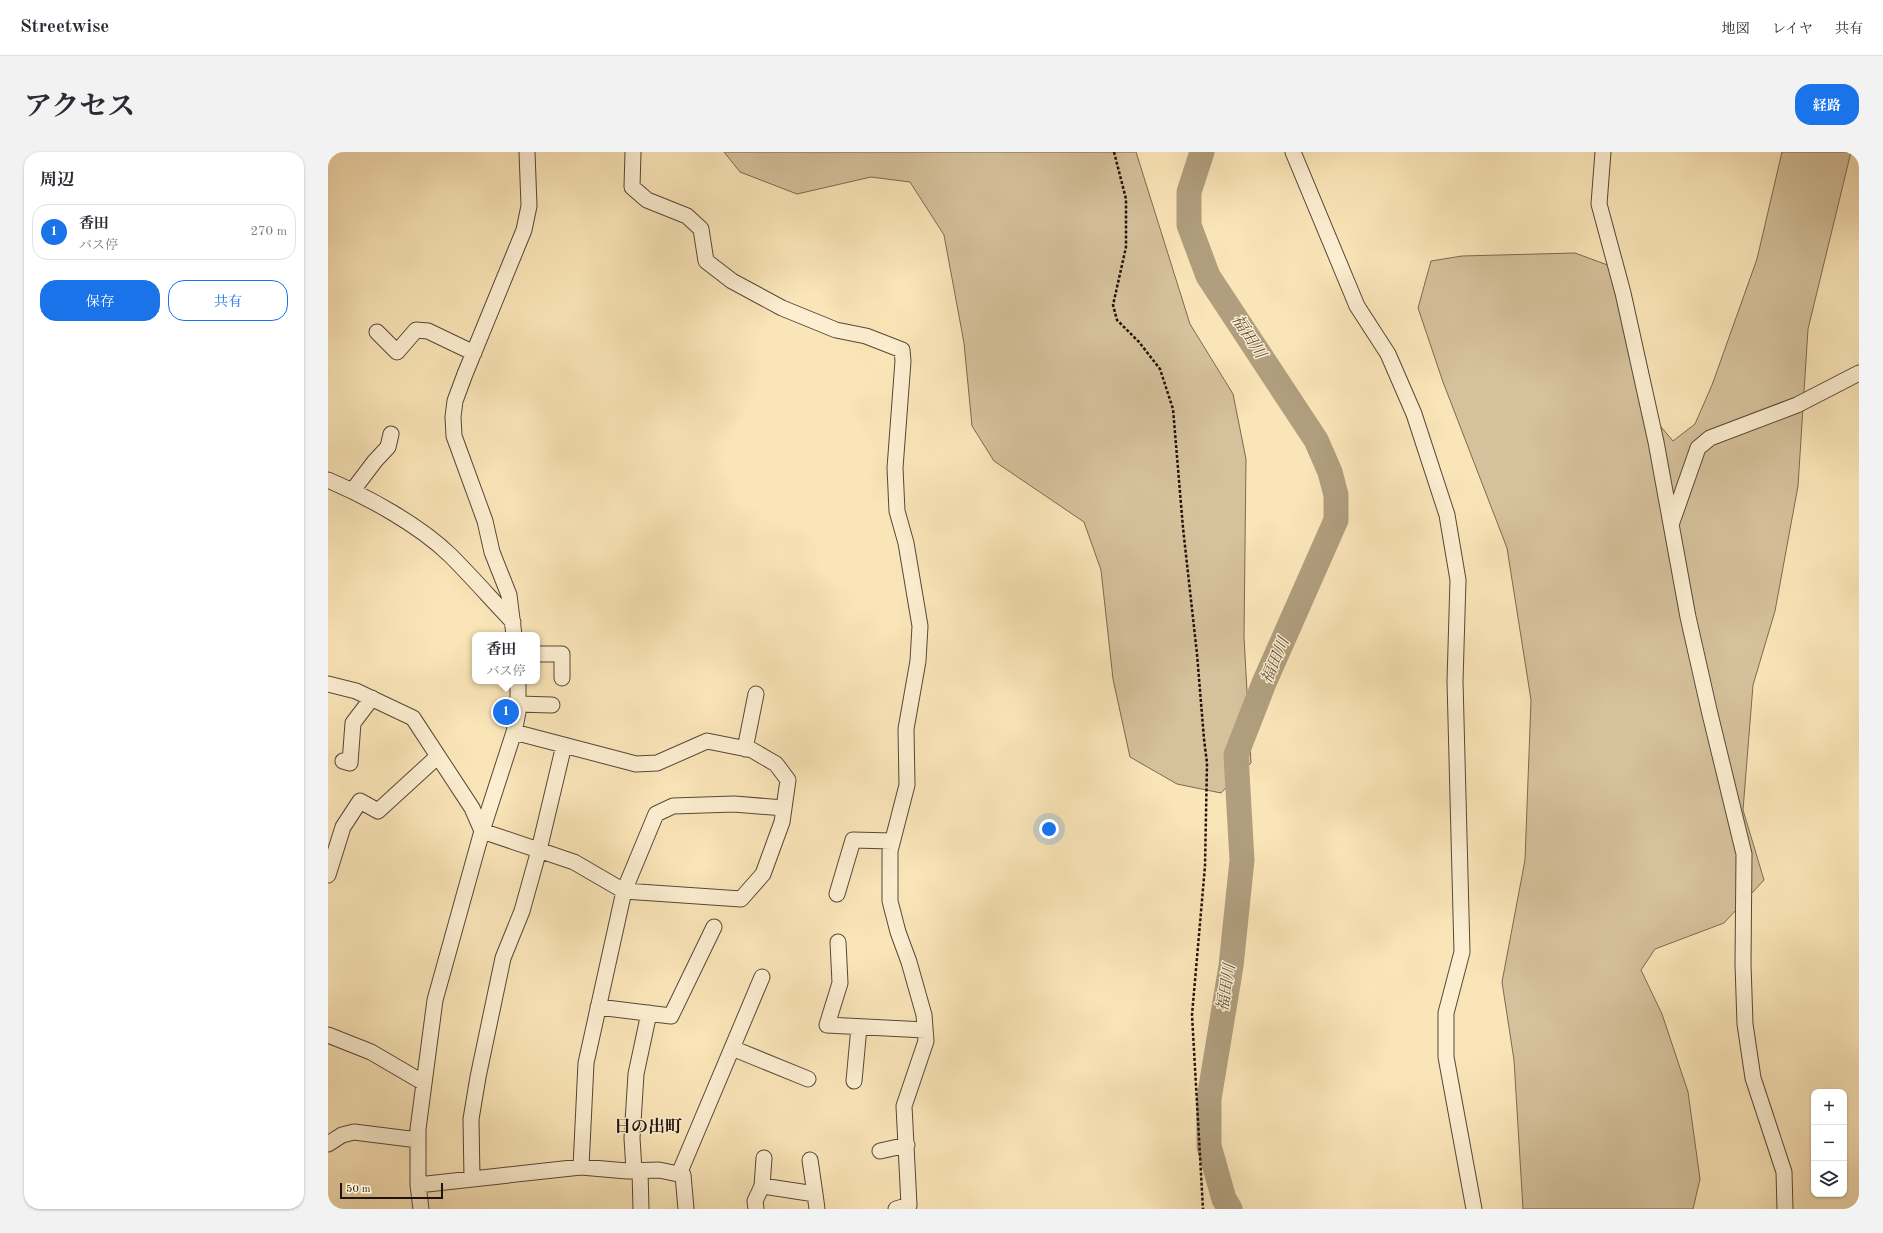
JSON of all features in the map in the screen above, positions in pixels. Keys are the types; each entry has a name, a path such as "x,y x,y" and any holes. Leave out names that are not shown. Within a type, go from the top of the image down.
{"street":[{"path":"513,629 509,595 492,552 485,521 454,436 453,417 456,401 474,353 524,230 530,206 527,152"},
{"path":"633,152 632,187 647,200 687,216 701,229 706,261 732,281 782,308 836,330 866,336 902,350 903,361 895,468 897,511 906,543 920,626 918,661 906,729 907,785 890,851 890,901 924,1015 926,1041 904,1106 907,1145 908,1205 896,1209"},
{"path":"1293,152 1358,306 1388,354 1414,414 1447,514 1458,580 1455,681 1462,952 1446,1013 1446,1057 1474,1209"},
{"path":"1602,152 1599,204 1624,301 1656,442 1693,638 1744,854 1743,964 1746,1024 1753,1078 1784,1172 1785,1209"},
{"path":"377,332 397,352 416,330 428,332 474,353"},
{"path":"1671,523 1698,448 1710,438 1797,405 1859,373"},
{"path":"353,490 375,461 388,447 391,434"},
{"path":"328,480 353,490 424,533 449,555 513,629"},
{"path":"540,654 562,654 562,678"},
{"path":"328,684 356,691 413,718 472,808 482,831 574,862 624,890 741,899 762,874 782,822 788,780 776,764 752,750 707,741 657,763 636,764 514,732"},
{"path":"420,1209 418,1185 418,1140 435,1000 482,831 514,732 518,704 518,684"},
{"path":"745,748 756,694"},
{"path":"343,761 350,763 353,723 372,698"},
{"path":"518,704 552,705"},
{"path":"472,1179 471,1119 478,1077 503,958 522,911 539,850 564,745"},
{"path":"329,868 343,827 360,801 378,811 437,756"},
{"path":"581,1167 586,1063 624,890 656,814 673,806 734,804 784,808"},
{"path":"838,894 853,840 892,840"},
{"path":"598,1007 671,1016 714,927"},
{"path":"838,942 840,983 827,1025 925,1030"},
{"path":"679,1174 762,977"},
{"path":"641,1209 632,1138 636,1074 648,1013"},
{"path":"854,1081 859,1027"},
{"path":"328,1035 371,1052 424,1083"},
{"path":"732,1048 808,1079"},
{"path":"328,1144 342,1135 354,1132 418,1140"},
{"path":"880,1151 907,1145"},
{"path":"756,1209 755,1201 762,1186 764,1158"},
{"path":"762,1186 816,1202 810,1160"},
{"path":"418,1185 581,1167 637,1171 659,1170 683,1175 686,1209"}],"path":[{"path":"1114,152 1126,199 1126,247 1113,305 1117,320 1140,342 1160,369 1173,408 1183,528 1207,763 1205,866 1192,1015 1203,1209"}],"shaded area":[{"path":"724,152 1136,152 1190,324 1233,394 1246,459 1244,637 1251,763 1221,793 1177,784 1130,757 1113,679 1101,570 1084,522 994,461 972,426 964,343 944,235 910,182 871,177 797,194 740,172"},
{"path":"1782,152 1851,152 1808,329 1798,486 1775,611 1753,685 1743,810 1764,880 1724,923 1655,949 1641,970 1662,1014 1688,1092 1700,1179 1693,1209 1523,1209 1514,1060 1502,982 1525,860 1531,700 1507,548 1443,382 1418,308 1431,261 1462,256 1575,253 1613,267 1651,415 1673,441 1695,424 1712,385 1757,259"}],"waterway":[{"name":"福田川","path":"1202,152 1189,192 1189,225 1208,276 1316,440 1330,472 1336,495 1336,520 1264,683 1236,755 1242,860 1231,966 1209,1099 1209,1146 1224,1199 1230,1209"}],"place":[{"name":"香田","path":"506,712"}],"district":[{"name":"日の出町","path":"648,1127"}]}
